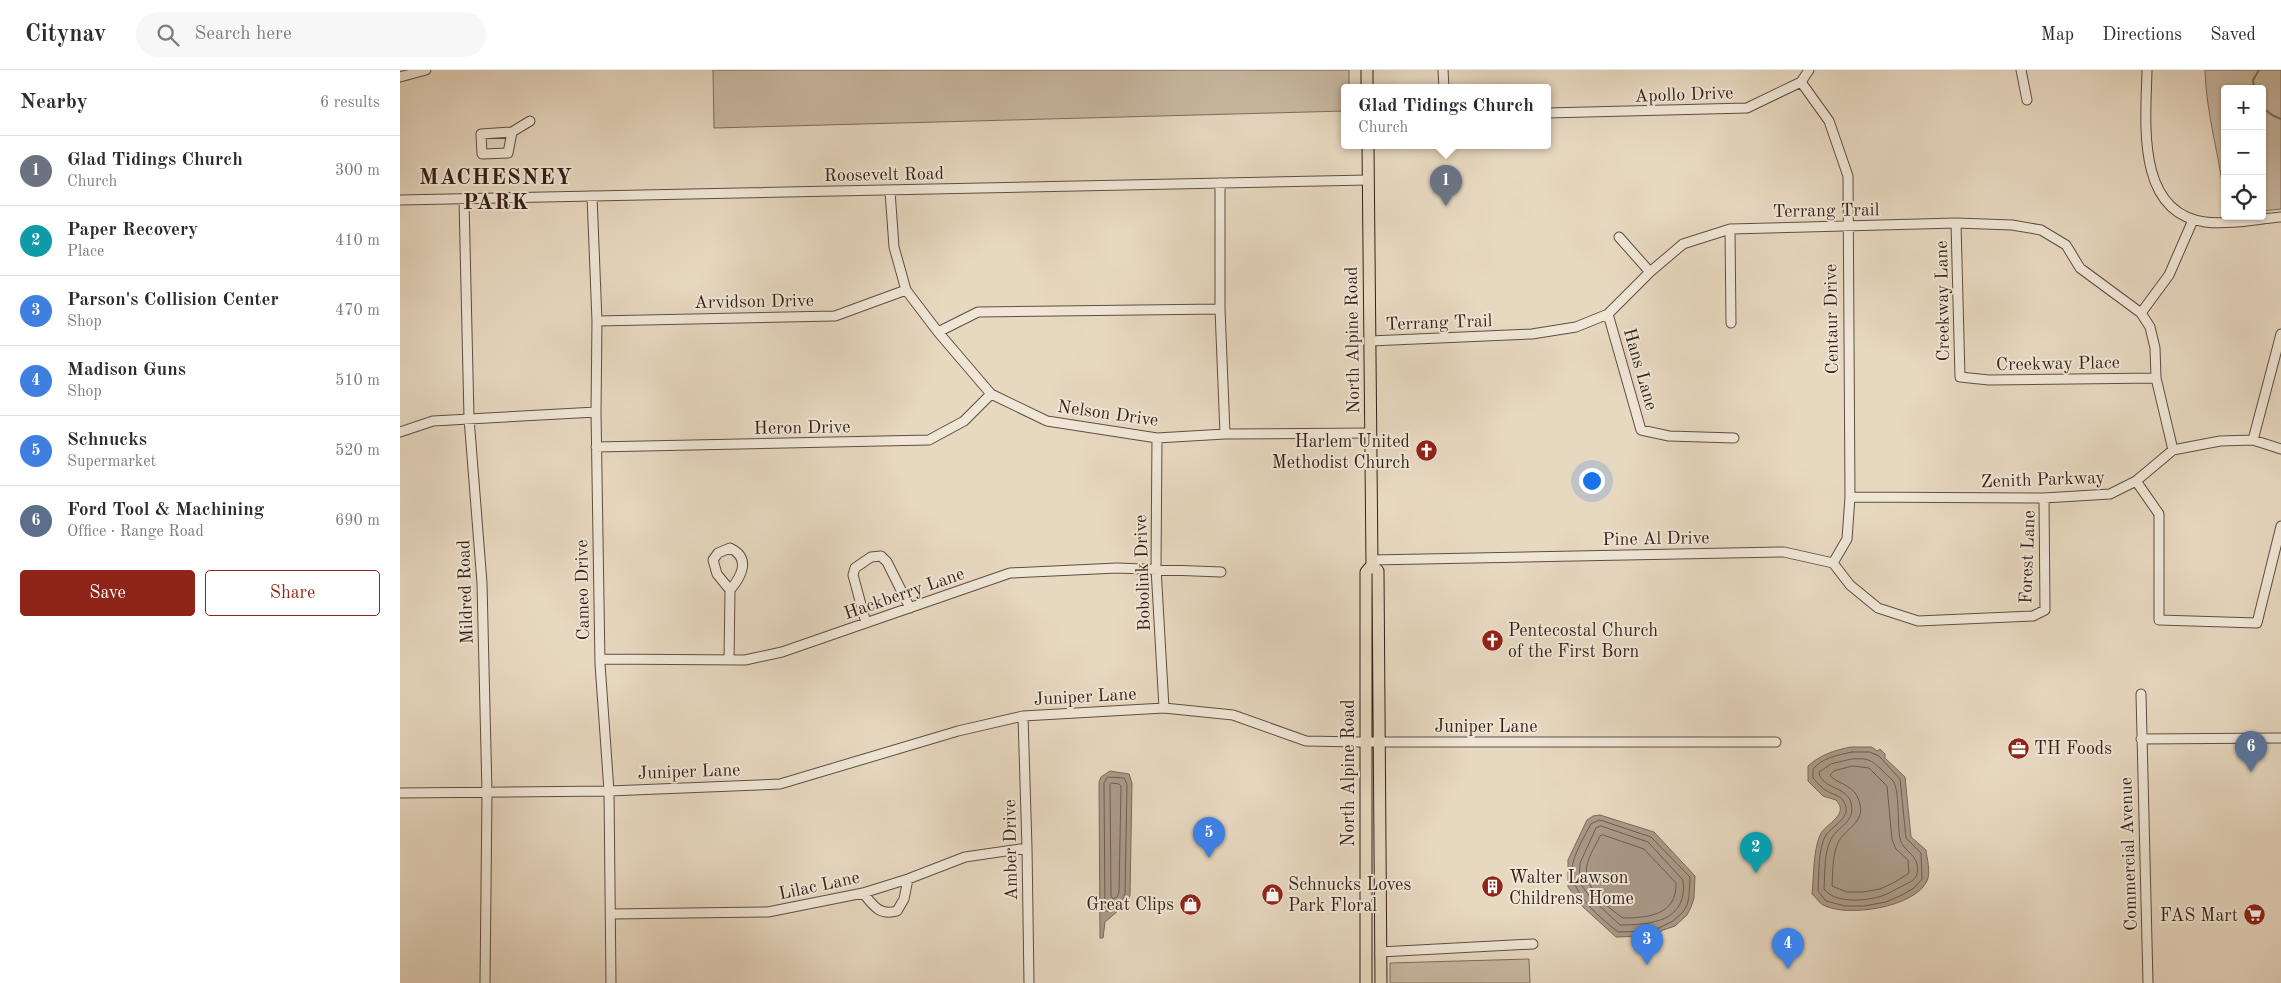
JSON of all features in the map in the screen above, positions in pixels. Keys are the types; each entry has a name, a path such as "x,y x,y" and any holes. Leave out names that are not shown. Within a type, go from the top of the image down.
{"main road":[{"path":"1367,70 1367,84"},
{"name":"North Alpine Road","path":"1368,149 1372,563 1378,572 1381,983"},
{"name":"North Alpine Road","path":"1366,983 1366,572 1372,563"}],"street":[{"path":"400,77 426,70"},
{"path":"1443,70 1444,84"},
{"path":"1801,82 1809,70"},
{"path":"2021,70 2027,100"},
{"path":"2147,70 2146,135 2153,178 2158,190 2170,206 2178,213 2192,220 2215,222 2281,217"},
{"name":"Apollo Drive","path":"1551,113 1746,108 1801,82"},
{"name":"Centaur Drive","path":"1801,82 1829,121 1848,176 1846,226 1850,498 1847,539 1833,563"},
{"path":"512,132 530,121"},
{"name":"Roosevelt Road","path":"400,200 1368,180"},
{"path":"1220,183 1220,309 1224,434"},
{"name":"Nelson Drive","path":"890,190 894,247 906,290 938,332 991,394 1047,421 1157,438 1224,434 1371,433"},
{"name":"Cameo Drive","path":"592,196 597,321 596,448 600,659 609,791 611,983"},
{"name":"Mildred Road","path":"464,200 468,418 482,583 487,793 485,983"},
{"path":"2141,313 2169,275 2192,220"},
{"name":"Terrang Trail","path":"1370,340 1532,334 1576,327 1608,314 1650,272 1684,244 1730,229 1956,223 2012,225 2041,230 2066,245 2080,268 2141,313 2150,327 2155,348 2156,378 2173,450"},
{"name":"Creekway Lane","path":"1956,223 1960,378"},
{"path":"1730,229 1731,322"},
{"path":"1618,237 1650,272"},
{"name":"Arvidson Drive","path":"597,321 835,316 906,290"},
{"path":"938,332 978,312 1220,309"},
{"name":"Hans Lane","path":"1608,314 1641,430 1669,436 1734,438"},
{"path":"2253,440 2281,334"},
{"name":"Creekway Place","path":"1960,378 1989,380 2156,378"},
{"name":"Heron Drive","path":"596,448 929,440 964,421 991,394"},
{"path":"400,432 433,421 596,412"},
{"name":"Bobolink Drive","path":"1157,438 1156,568 1164,708"},
{"path":"2173,450 2220,442 2253,440 2281,449"},
{"name":"Zenith Parkway","path":"1850,498 2044,498 2110,494 2136,481 2173,450"},
{"path":"2136,481 2159,514 2160,620 2257,623 2281,526"},
{"name":"Forest Lane","path":"1833,563 1850,585 1878,608 1918,621 2032,616 2045,610 2044,498"},
{"name":"Pine Al Drive","path":"1372,563 1784,552 1833,563"},
{"path":"866,624 854,575 855,568 871,557 880,556 886,562 910,608"},
{"name":"Hackberry Lane","path":"600,659 745,660 782,652 1010,573 1117,568 1221,572"},
{"path":"729,660 730,590"},
{"name":"Commercial Avenue","path":"2141,694 2148,983"},
{"name":"Juniper Lane","path":"400,794 609,791 780,784 958,731 1022,716 1164,708 1233,715 1306,740 1366,742 1776,742"},
{"name":"Amber Drive","path":"1022,716 1027,848 1029,983"},
{"path":"2142,739 2281,738"},
{"name":"Lilac Lane","path":"610,914 768,912 862,893 908,879 965,857 1027,848"},
{"path":"862,893 875,908 882,912 897,911 904,899 908,879"},
{"path":"1380,952 1533,944"}],"shaded area":[{"path":"713,70 1349,70 1349,84 1341,84 1341,111 714,128"},
{"path":"2205,70 2281,70 2281,209 2266,211 2266,85 2221,85 2221,176 2210,120"},
{"path":"1529,959 1530,983 1390,983 1390,963"}],"water":[{"path":"1851,747 1872,747 1877,751 1880,749 1885,754 1885,758 1905,777 1911,837 1926,850 1929,870 1928,877 1920,890 1909,898 1880,908 1864,910 1834,909 1822,904 1812,894 1815,856 1820,835 1839,815 1840,805 1836,800 1823,796 1808,781 1808,766 1828,754"},
{"path":"1110,771 1129,774 1132,783 1130,895 1126,904 1105,922 1103,938 1100,938 1099,782 1101,777"},
{"path":"1600,815 1654,832 1695,876 1694,898 1691,907 1687,915 1675,926 1663,930 1655,936 1616,937 1582,906 1568,887 1568,860 1587,820 1593,816"}],"waterway":[{"path":"2254,85 2253,80 2259,70"},
{"path":"2266,110 2281,119"}],"place":[{"name":"Glad Tidings Church","path":"1446,206"},
{"name":"Harlem United Methodist Church","path":"1426,451"},
{"name":"Pentecostal Church of the First Born","path":"1492,640"},
{"name":"TH Foods","path":"2018,748"},
{"name":"Ford Tool & Machining","path":"2251,772"},
{"name":"Schnucks","path":"1209,858"},
{"name":"Paper Recovery","path":"1756,873"},
{"name":"Walter Lawson Childrens Home","path":"1493,887"},
{"name":"Schnucks Loves Park Floral","path":"1272,894"},
{"name":"Great Clips","path":"1190,904"},
{"name":"FAS Mart","path":"2254,915"},
{"name":"Parson's Collision Center","path":"1647,965"},
{"name":"Madison Guns","path":"1788,969"}],"district":[{"name":"MACHESNEY PARK","path":"496,188"}]}
